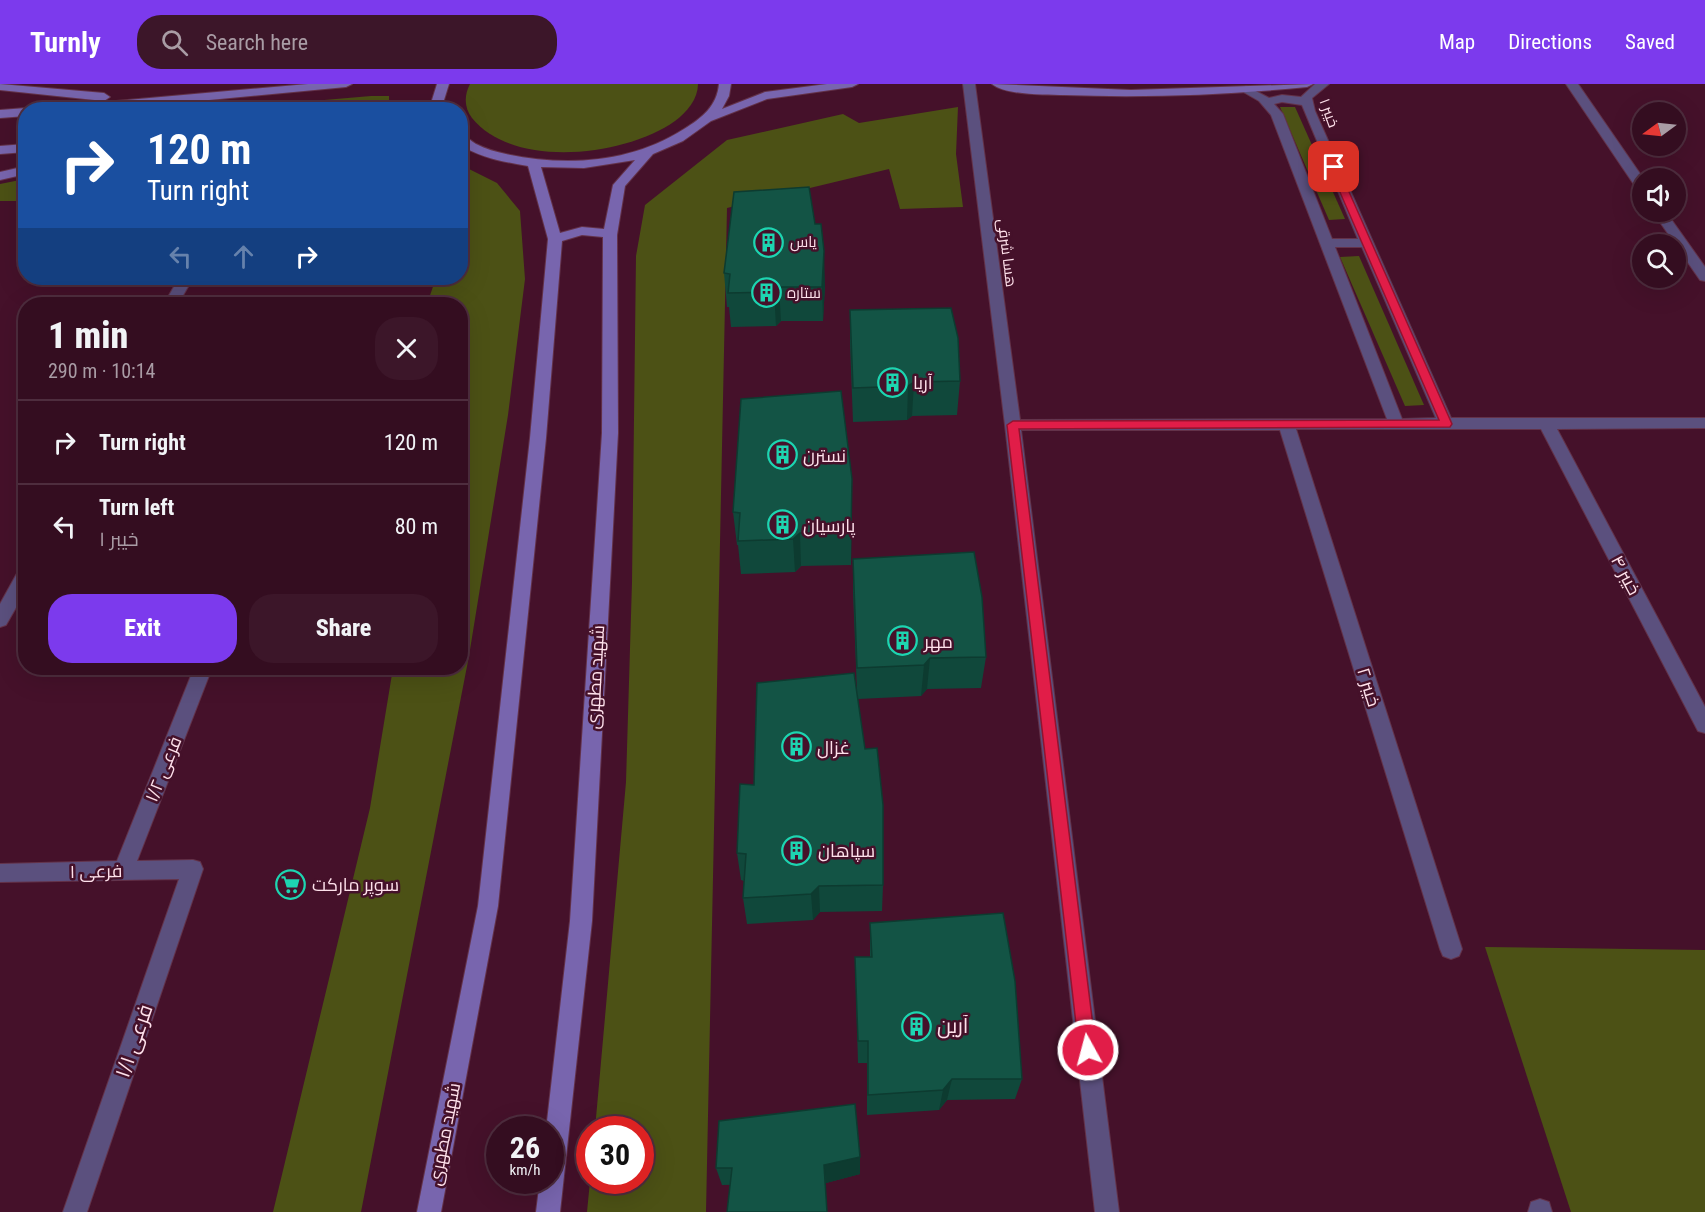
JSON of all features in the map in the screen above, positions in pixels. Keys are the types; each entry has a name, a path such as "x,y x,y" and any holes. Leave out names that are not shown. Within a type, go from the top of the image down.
{"main road":[{"path":"0,87 150,102 346,84"},
{"path":"439,102 443,84"},
{"path":"710,117 725,93 725,84"},
{"path":"468,143 495,156 534,164 572,165 611,161 648,152 683,137 710,117 765,96 852,84"},
{"path":"998,84 1017,89 1119,95 1246,90 1307,84"},
{"path":"0,114 18,113"},
{"path":"0,150 18,149"},
{"name":"شهید مطهری","path":"548,1212 582,897 610,433 610,235 619,185 648,152"},
{"name":"شهید مطهری","path":"429,1212 488,906 538,438 555,239 534,164"},
{"path":"0,176 18,173"},
{"path":"555,239 575,231 597,231 610,235"}],"street":[{"name":"هسا شرقی","path":"969,84 1013,425 1107,1212"},
{"name":"خیبر ۱","path":"1323,84 1306,98 1307,104 1446,424"},
{"path":"1572,84 1632,171"},
{"path":"1246,90 1267,103 1276,114 1396,423"},
{"path":"1267,103 1276,98 1286,98 1307,104"},
{"path":"1667,222 1705,277"},
{"path":"1328,243 1367,243"},
{"path":"1013,425 1705,423"},
{"name":"خیبر ۴","path":"1547,425 1705,724"},
{"name":"خیبر ۲","path":"1287,426 1451,949"},
{"path":"0,620 18,587"},
{"name":"فرعی ۱/۲","path":"123,870 200,675"},
{"name":"فرعی ۱","path":"0,873 193,869"},
{"name":"فرعی ۱/۱","path":"75,1212 193,869"}],"green space":[{"path":"470,84 698,84 694,100 688,109 675,121 654,133 629,143 571,152 542,151 515,145 491,134 468,112 467,93"},
{"path":"371,96 389,96 389,102 301,102"},
{"path":"958,107 956,154 963,207 900,209 889,169 727,208 706,1212 587,1212 589,1194 654,1194 654,1116 596,1116 626,782 632,582 636,256 645,205 727,140 843,114 859,123"},
{"path":"1280,107 1295,107 1345,219 1329,220"},
{"path":"468,168 497,183 520,211 525,279 508,415 468,661 468,297 429,297 434,285 468,285"},
{"path":"18,180 18,201 0,201 0,184"},
{"path":"1359,256 1424,405 1405,406 1340,257"},
{"path":"392,675 465,675 361,1212 273,1212 370,808"},
{"path":"1485,947 1705,950 1705,1212 1571,1212"}],"building":[{"path":"809,187 815,224 821,224 824,251 822,287 779,287 774,292 728,293 730,274 724,273 734,192"},
{"path":"951,308 958,338 960,381 914,382 908,386 853,388 850,310"},
{"path":"841,391 852,479 851,532 800,533 793,539 738,541 740,513 733,512 741,399"},
{"path":"974,552 982,597 986,657 930,658 924,665 857,668 853,559"},
{"path":"854,673 865,749 877,748 883,805 883,885 819,886 811,894 743,898 746,854 737,853 740,784 754,785 757,683"},
{"name":"آرین","path":"1003,913 1015,981 1022,1079 952,1079 943,1090 868,1095 868,1041 858,1041 855,957 872,957 870,923"},
{"path":"855,1104 860,1157 824,1165 827,1212 727,1212 732,1168 716,1168 719,1121"}],"place":[{"name":"یاس","path":"769,242"},
{"name":"ستاره","path":"766,293"},
{"name":"آریا","path":"892,382"},
{"name":"نسترن","path":"782,455"},
{"name":"پارسیان","path":"782,525"},
{"name":"مهر","path":"903,641"},
{"name":"غزال","path":"796,747"},
{"name":"سپاهان","path":"797,850"},
{"name":"سوپر مارکت","path":"291,884"},
{"name":"آرین","path":"916,1026"}],"route":[{"path":"1088,1050 1013,425 1446,424 1334,167"}]}
